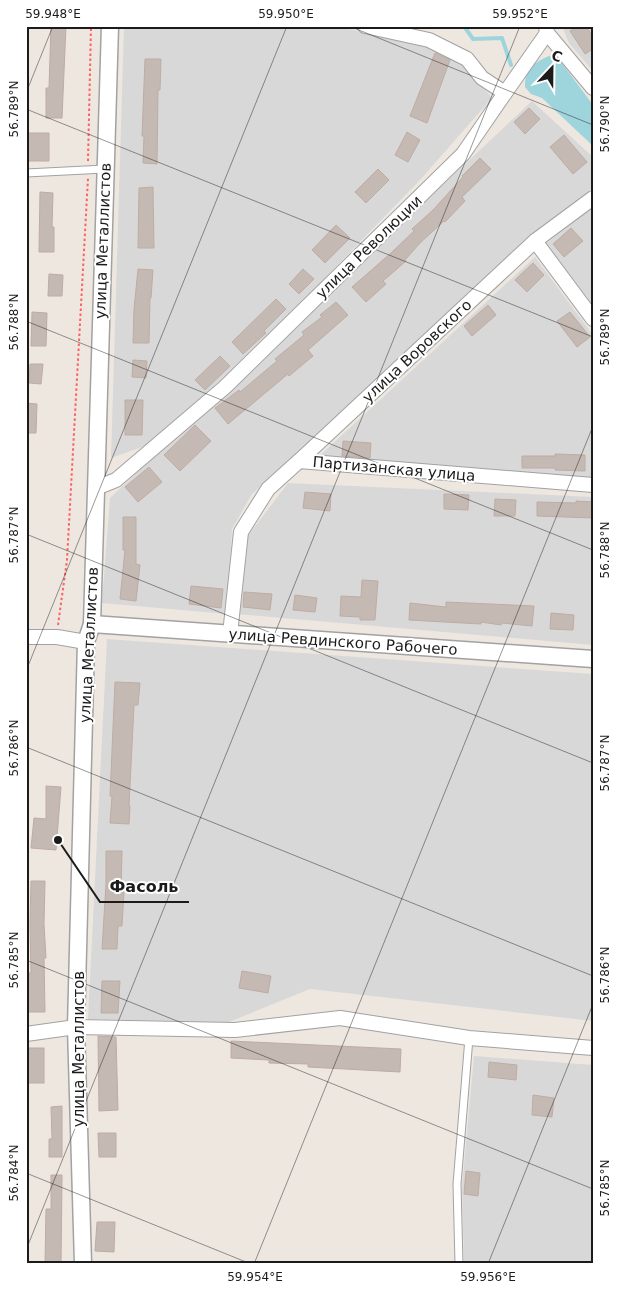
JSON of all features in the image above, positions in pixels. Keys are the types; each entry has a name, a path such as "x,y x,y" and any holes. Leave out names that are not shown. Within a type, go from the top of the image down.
{"street":[{"name":"улица Металлистов","path":"83,1264 76,1027 86,642 92,624 110,26"},
{"path":"365,26 429,40 467,59 482,78 505,93"},
{"path":"547,30 593,88"},
{"name":"улица Революции","path":"96,488 116,480 225,387 463,154 547,30"},
{"name":"улица Воровского","path":"300,461 535,242 593,198"},
{"path":"535,242 593,320"},
{"name":"Партизанская улица","path":"230,634 242,532 268,489 300,461 593,485"},
{"name":"улица Ревдинского Рабочего","path":"92,624 593,659"},
{"path":"26,637 57,637 86,642"},
{"path":"26,1034 76,1027 235,1030 340,1018 469,1038 593,1048"}],"lane":[{"path":"26,173 105,169"},
{"path":"459,1264 457,1184 469,1038"}],"path":[{"path":"57,637 67,560 88,171 91,26"}],"shaded area":[{"path":"124,26 334,26 427,45 463,63 492,98 421,179 289,315 153,443 111,458"},
{"path":"562,26 593,26 593,71 569,43"},
{"path":"532,101 593,157 593,187 252,494 232,529 227,614 102,603 110,498"},
{"path":"593,207 593,311 543,246"},
{"path":"535,257 593,335 593,480 315,460"},
{"path":"288,483 593,497 593,645 237,614 247,537"},
{"path":"107,639 593,674 593,1021 310,989 229,1022 88,1019"},
{"path":"474,1056 593,1065 593,1264 464,1264 462,1186"}],"water":[{"path":"551,55 558,58 593,105 593,146 542,98 531,94 525,87 525,80 532,66"}],"building":[{"path":"51,26 66,26 62,118 46,118 46,88 49,88"},
{"path":"577,26 586,26 593,37 593,49 585,54 570,31"},
{"path":"435,53 450,60 427,123 410,116"},
{"path":"145,59 161,59 160,90 158,90 157,164 143,163 144,136 142,136"},
{"path":"529,108 540,119 525,134 514,122"},
{"path":"407,132 420,140 408,162 395,155"},
{"path":"27,133 49,133 49,161 26,161"},
{"path":"564,135 587,162 573,174 550,147"},
{"path":"480,158 491,169 462,197 465,201 445,222 420,243 406,261 383,281 386,284 366,302 352,287 414,231 412,229 433,210"},
{"path":"378,169 389,180 366,203 355,192"},
{"path":"153,187 154,248 138,248 139,188"},
{"path":"40,192 53,193 52,227 54,227 54,252 39,252"},
{"path":"336,225 350,238 325,263 312,250"},
{"path":"571,228 583,241 564,257 553,244"},
{"path":"533,263 544,275 527,292 515,280"},
{"path":"138,269 153,270 149,343 133,343"},
{"path":"303,269 314,279 299,294 289,284"},
{"path":"49,274 63,275 62,296 48,296"},
{"path":"276,299 286,309 264,331 266,333 243,354 232,342"},
{"path":"336,302 348,315 308,350 313,356 289,376 288,374 228,424 215,408 239,390 240,392 277,361 275,359 304,335 302,332 322,317 320,315"},
{"path":"488,305 496,315 472,336 464,326"},
{"path":"32,312 47,313 46,346 31,346"},
{"path":"570,312 590,337 577,347 557,321"},
{"path":"220,356 230,366 205,390 195,380"},
{"path":"133,360 147,361 146,378 132,377"},
{"path":"30,364 43,364 41,384 29,383"},
{"path":"125,400 143,400 142,435 125,435"},
{"path":"26,403 37,404 36,433 26,433"},
{"path":"195,425 211,441 180,471 164,455"},
{"path":"343,441 371,443 370,458 342,456"},
{"path":"555,454 585,455 585,471 555,470 555,468 522,468 522,456 555,456"},
{"path":"149,467 162,482 138,502 125,487"},
{"path":"305,492 331,494 330,511 303,508"},
{"path":"444,494 469,495 468,510 444,509"},
{"path":"495,499 516,500 515,516 494,516"},
{"path":"576,501 593,502 593,518 537,516 537,502 576,503"},
{"path":"123,517 136,517 136,564 140,565 136,601 120,599 125,550 123,550"},
{"path":"362,580 378,581 375,620 360,620 360,617 340,616 341,596 361,597"},
{"path":"191,586 223,589 221,608 189,604"},
{"path":"244,592 272,594 270,610 243,607"},
{"path":"295,595 317,598 315,612 293,610"},
{"path":"446,602 534,606 532,626 502,623 501,625 481,622 481,624 409,620 410,603 446,607"},
{"path":"551,613 574,615 573,630 550,629"},
{"path":"115,682 140,683 138,705 134,705 129,824 110,823"},
{"path":"46,786 61,787 56,850 31,848 34,818 46,819"},
{"path":"106,851 122,851 121,891 124,891 122,926 118,926 117,949 102,949"},
{"path":"31,881 45,881 45,1012 28,1012 27,973 31,973"},
{"path":"242,971 271,976 268,993 239,988"},
{"path":"102,981 120,981 118,1013 101,1013"},
{"path":"98,1036 116,1037 118,1110 99,1111"},
{"path":"231,1041 401,1049 400,1072 308,1067 308,1064 269,1063 269,1060 231,1058"},
{"path":"26,1048 44,1048 44,1083 26,1083"},
{"path":"489,1062 517,1065 516,1080 488,1077"},
{"path":"533,1095 554,1098 552,1117 532,1115"},
{"path":"62,1106 62,1157 49,1157 49,1139 52,1139 51,1107"},
{"path":"98,1133 116,1133 116,1157 99,1157"},
{"path":"466,1171 480,1173 478,1196 464,1194"},
{"path":"51,1175 62,1175 61,1264 45,1264 46,1209 51,1209"},
{"path":"97,1222 115,1222 114,1252 95,1251"}],"waterway":[{"path":"464,26 473,39 502,38 511,65"}],"place":[{"name":"Фасоль","path":"58,840"}]}
